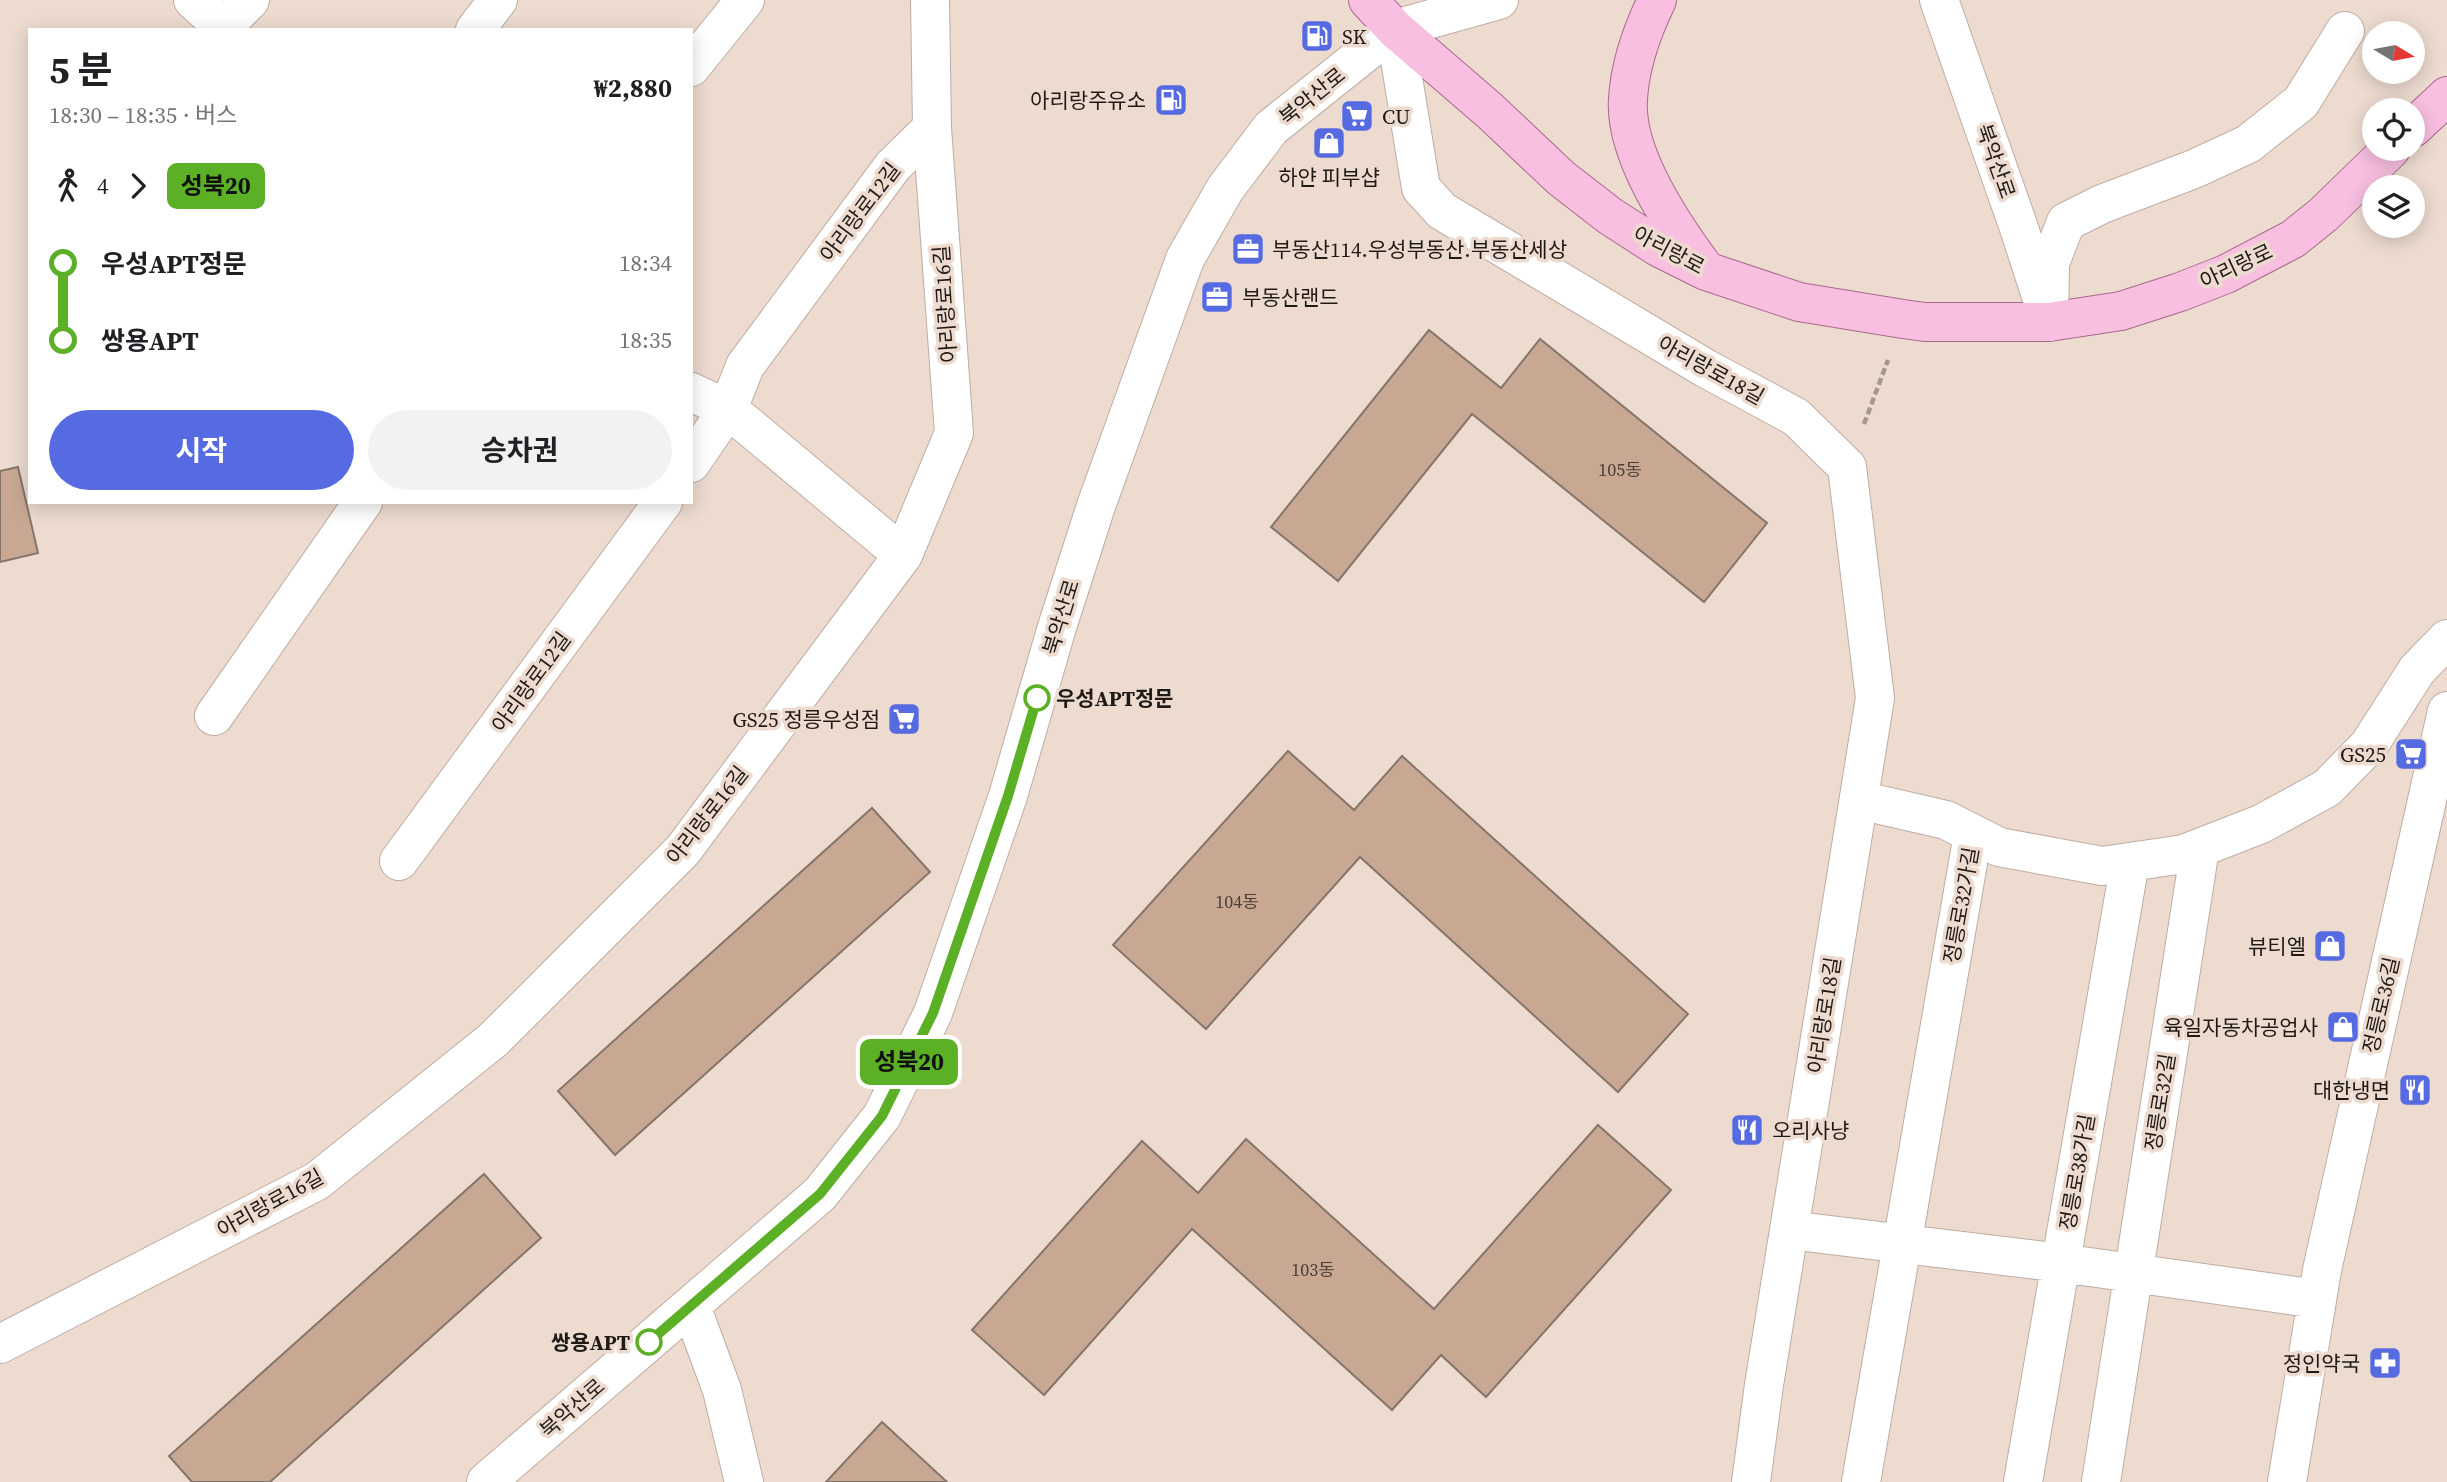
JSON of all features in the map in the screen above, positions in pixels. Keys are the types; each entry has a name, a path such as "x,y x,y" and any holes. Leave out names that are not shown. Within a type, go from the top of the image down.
{"main road":[{"name":"아리랑로","path":"1368,0 1395,29 1490,111 1560,178 1610,216 1658,247 1706,271 1799,302 1903,320 2049,322 2121,311 2180,292 2262,256 2293,239 2323,215 2379,161"},
{"path":"1657,0 1641,34 1632,74 1628,101 1631,128 1643,169 1683,239 1706,271"},
{"path":"2425,117 2447,96"}],"street":[{"path":"194,0 225,28 250,0"},
{"path":"477,28 498,0"},
{"path":"693,65 746,0"},
{"name":"아리랑로16길","path":"0,1344 317,1181 493,1040 683,850 903,555 954,433 932,128 930,0"},
{"name":"북악산로","path":"486,1482 820,1194 882,1116 933,1013 1008,796 1057,626 1096,506 1185,259 1225,188 1271,128 1395,29 1499,0"},
{"name":"북악산로","path":"1939,0 2021,231 2049,322"},
{"name":"아리랑로18길","path":"1395,29 1421,188 1442,211 1705,368 1796,417 1847,467 1875,698 1751,1482"},
{"path":"2049,322 2050,263 2066,222 2102,204 2248,145 2301,102 2345,31"},
{"name":"아리랑로12길","path":"693,460 728,409 745,366 893,166 932,128"},
{"path":"693,393 728,409 903,555"},
{"path":"214,716 362,504"},
{"name":"아리랑로12길","path":"399,861 662,504"},
{"name":"정릉로32가길","path":"1861,1482 1973,834 1999,847 2102,866 2184,854 2261,824 2327,788 2370,745 2417,670 2447,639"},
{"name":"정릉로36길","path":"2287,1482 2317,1299 2447,711"},
{"path":"1859,800 1946,820 1973,834"},
{"name":"정릉로32길","path":"2101,1482 2200,848"},
{"name":"정릉로38가길","path":"2024,1482 2130,862"},
{"path":"1789,1230 2061,1263 2317,1299"},
{"path":"691,1306 722,1390 744,1482"}],"path":[{"path":"1847,467 1903,320"}],"building":[{"path":"1429,330 1501,388 1540,339 1767,523 1704,602 1472,414 1338,581 1271,527"},
{"path":"18,467 38,553 0,562 0,471"},
{"path":"1288,751 1354,810 1402,756 1688,1014 1618,1092 1360,857 1206,1029 1113,945"},
{"path":"872,808 930,872 615,1155 558,1091"},
{"path":"1598,1125 1671,1190 1486,1397 1441,1355 1392,1410 1192,1229 1044,1395 972,1330 1142,1141 1198,1193 1246,1139 1434,1309"},
{"path":"484,1174 541,1238 270,1482 192,1482 169,1456"},
{"path":"882,1422 947,1482 826,1482"}],"bus line":[{"name":"성북20","path":"649,1342 820,1194 882,1116 933,1013 1008,796 1037,698"}],"place":[{"name":"SK","path":"1317,36"},
{"name":"아리랑주유소","path":"1171,100"},
{"name":"CU","path":"1357,116"},
{"name":"하얀 피부샵","path":"1329,143"},
{"name":"부동산114.우성부동산.부동산세상","path":"1248,249"},
{"name":"부동산랜드","path":"1217,297"},
{"name":"우성APT정문","path":"1037,698"},
{"name":"GS25 정릉우성점","path":"904,719"},
{"name":"GS25","path":"2411,754"},
{"name":"뷰티엘","path":"2330,946"},
{"name":"육일자동차공업사","path":"2343,1027"},
{"name":"대한냉면","path":"2415,1090"},
{"name":"오리사냥","path":"1747,1130"},
{"name":"쌍용APT","path":"649,1342"},
{"name":"정인약국","path":"2385,1363"}]}
